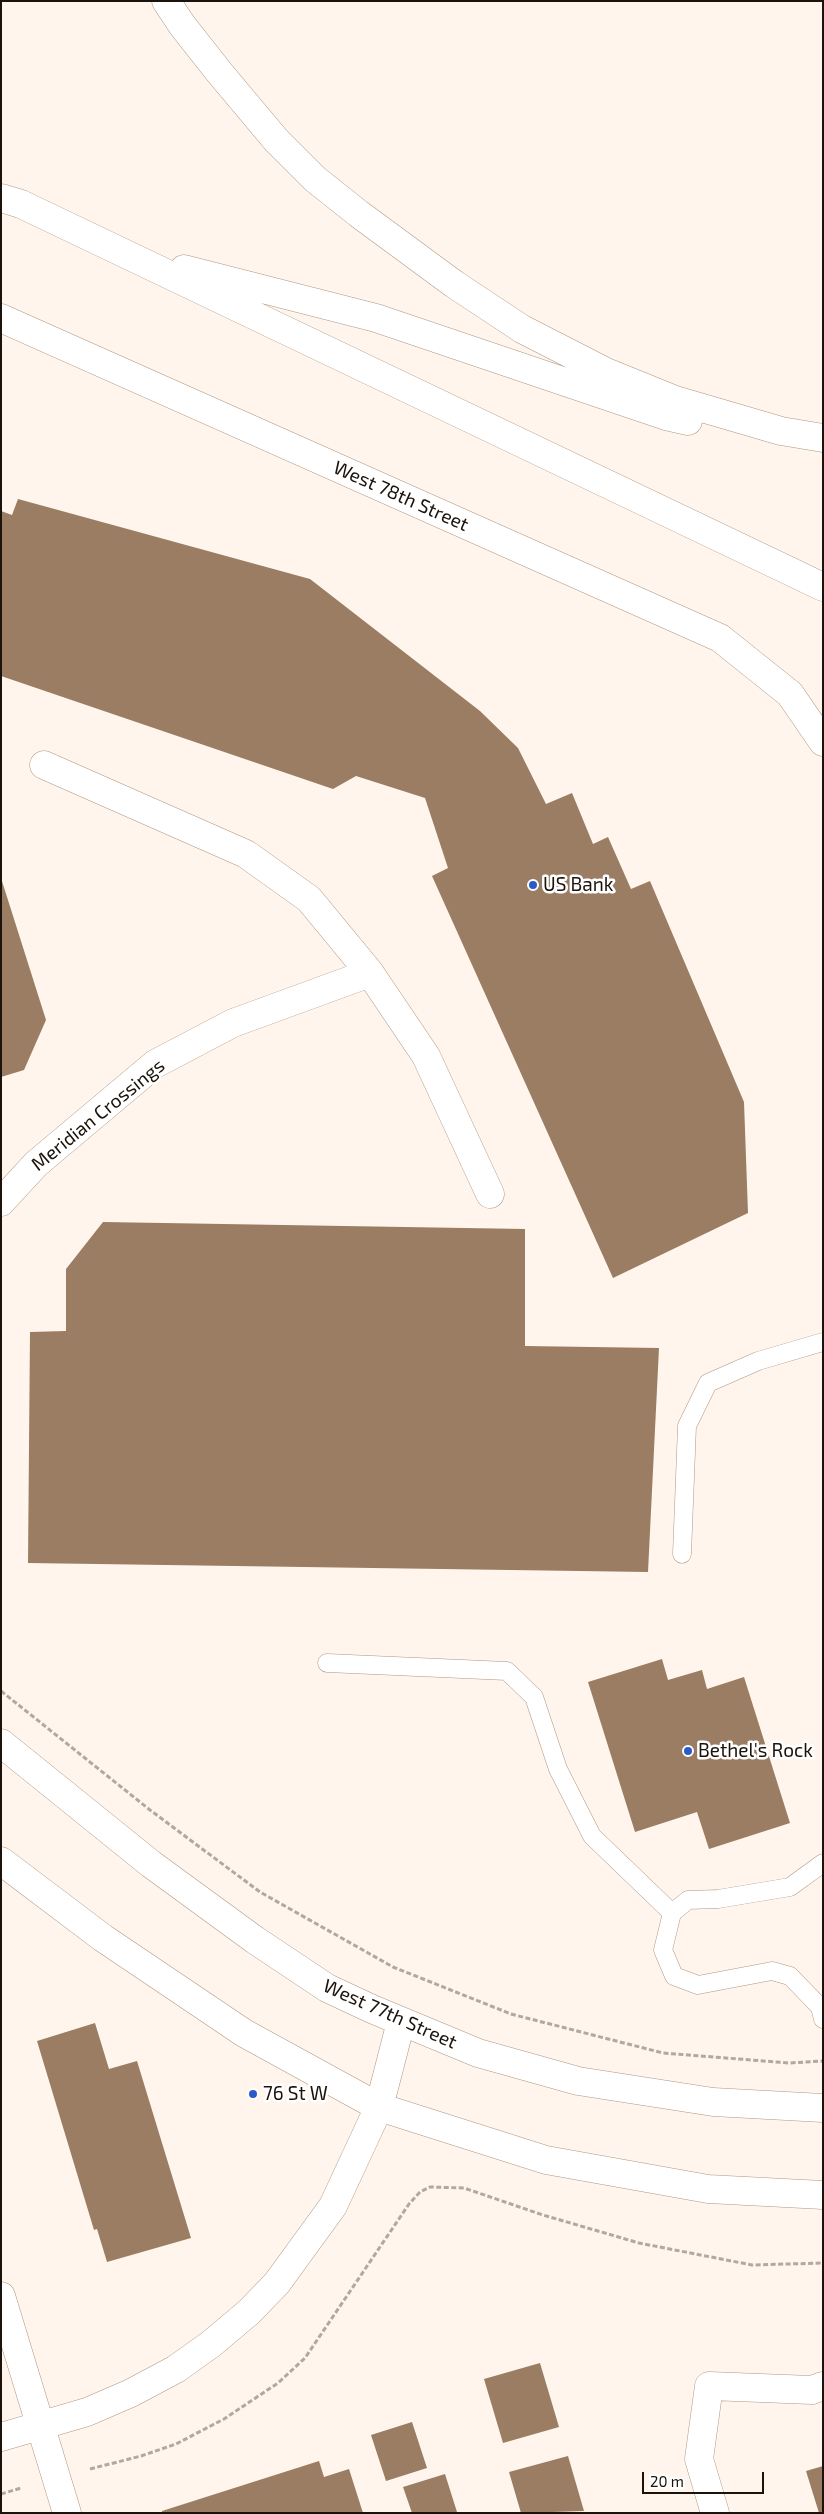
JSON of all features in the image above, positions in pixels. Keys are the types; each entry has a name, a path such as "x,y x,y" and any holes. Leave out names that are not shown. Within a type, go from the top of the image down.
{"main road":[{"path":"166,1 182,25 231,87 276,140 315,178 359,214 446,278 522,329 606,372 675,400 781,431 823,438"},
{"path":"1,198 21,204 823,587"},
{"path":"122,253 376,318 666,416 823,452"},
{"name":"West 78th Street","path":"1,318 720,638 790,694 823,742"},
{"path":"44,765 246,854 309,899 370,973 426,1056 490,1194"},
{"name":"Meridian Crossings","path":"1,1202 36,1164 155,1064 233,1023 370,973"},
{"name":"West 77th Street","path":"1,1743 151,1864 255,1940 327,1988 401,2022 478,2053 578,2081 713,2102 823,2108"},
{"path":"1,1862 103,1938 244,2033 379,2107 546,2160 708,2189 823,2195"},
{"path":"1,2437 87,2412 131,2393 176,2369 211,2344 248,2312 277,2283 333,2206 379,2107 401,2022"},
{"path":"1,2296 67,2513"},
{"path":"714,2513 699,2459 709,2386 812,2390 823,2386"}],"lane":[{"path":"682,1554 686,1426 708,1383 758,1361 823,1342"},
{"path":"327,1663 507,1671 534,1697 558,1769 592,1836 672,1913"},
{"path":"823,1863 790,1887 718,1899 688,1900 672,1913 663,1950 674,1976 698,1985 772,1971 790,1976 820,2007 823,2019"}],"path":[{"path":"1,1691 150,1810 260,1892 393,1967 511,2014 663,2053 789,2062 823,2061"},
{"path":"1,2494 56,2477 141,2456 176,2444 224,2419 278,2383 305,2358 409,2204 420,2192 430,2187 464,2188 543,2215 639,2243 752,2264 823,2264"}],"building":[{"name":"US Bank","path":"18,499 310,579 480,711 518,748 546,804 572,793 593,844 608,837 631,889 650,881 744,1102 748,1213 613,1278 432,876 448,868 425,798 356,776 333,789 1,676 1,511 12,515"},
{"path":"1,878 46,1020 24,1070 1,1077"},
{"path":"103,1222 525,1229 525,1346 659,1348 648,1572 28,1563 30,1332 66,1331 66,1269"},
{"name":"Bethel's Rock","path":"662,1659 668,1680 702,1670 707,1689 744,1677 790,1823 709,1849 697,1812 635,1832 588,1682"},
{"path":"95,2023 109,2069 137,2061 191,2238 107,2262 97,2229 94,2230 37,2041"},
{"path":"540,2363 559,2427 503,2443 484,2379"},
{"path":"412,2422 427,2468 386,2481 371,2435"},
{"path":"568,2456 584,2511 521,2513 509,2472"},
{"path":"319,2461 324,2477 349,2469 363,2513 162,2513 162,2511"},
{"path":"823,2466 823,2513 819,2513 806,2471"},
{"path":"445,2474 457,2512 412,2513 403,2487"}],"place":[{"name":"US Bank","path":"533,885"},
{"name":"Bethel's Rock","path":"688,1751"},
{"name":"76 St W","path":"253,2094"}]}
